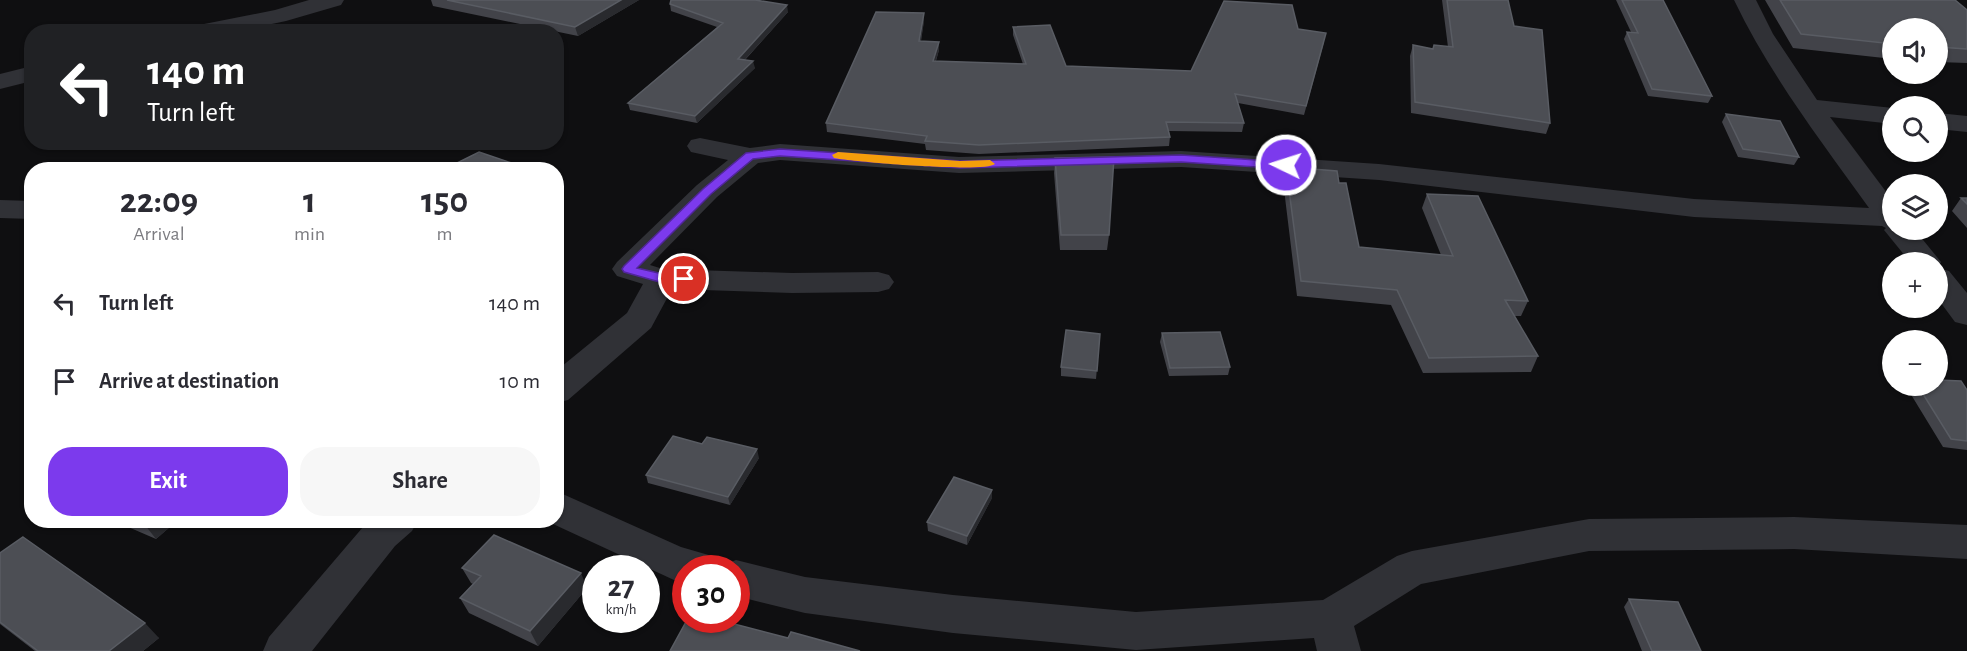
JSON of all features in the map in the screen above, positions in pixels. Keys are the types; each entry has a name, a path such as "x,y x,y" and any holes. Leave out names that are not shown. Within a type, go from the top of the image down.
{"street":[{"path":"238,24 278,16 330,0"},
{"path":"1745,0 1762,34 1809,107 1882,207"},
{"path":"0,82 24,76"},
{"path":"1809,107 1882,115"},
{"path":"1948,122 1967,124"},
{"path":"700,146 750,156 780,152 960,165 1193,159 1379,172 1694,208 1882,222"},
{"path":"750,156 707,191 628,269 663,279 792,283 878,282"},
{"path":"0,209 24,210"},
{"path":"1908,240 1918,252"},
{"path":"564,384 639,320 663,279"},
{"path":"1948,290 1967,314"},
{"path":"564,511 672,562"},
{"path":"285,651 388,528"},
{"path":"750,581 805,595 953,614 1136,631 1335,635 1412,568 1588,535 1794,533 1967,542"}],"building":[{"path":"447,0 621,0 575,27"},
{"path":"671,0 755,0 787,5 738,59 753,61 695,116 628,103 723,23 670,4"},
{"path":"1447,0 1508,0 1514,26 1542,30 1550,123 1415,102 1413,45 1433,49 1434,45 1453,47"},
{"path":"1622,0 1663,0 1712,96 1652,89 1627,32 1638,33"},
{"path":"1780,0 1955,0 1967,10 1967,49 1948,48 1948,18 1882,18 1882,43 1801,34"},
{"path":"1224,1 1292,5 1298,29 1326,33 1306,106 1235,94 1244,123 1166,122 1170,137 979,145 925,141 927,136 826,123 876,12 924,13 919,41 939,42 933,61 1026,64 1013,27 1050,25 1066,66 1191,71"},
{"path":"1726,114 1780,121 1799,157 1743,149"},
{"path":"479,152 508,162 459,162"},
{"path":"1114,157 1109,235 1061,235 1055,158"},
{"path":"1286,167 1337,171 1339,183 1346,183 1359,247 1453,256 1427,194 1478,196 1528,301 1505,300 1538,356 1429,358 1397,290 1301,281"},
{"path":"1066,330 1100,334 1097,371 1061,367"},
{"path":"1220,332 1230,367 1170,368 1162,333"},
{"path":"1948,380 1961,381 1967,390 1967,441 1951,439 1924,396 1948,396"},
{"path":"673,436 702,444 707,437 757,449 728,497 646,475"},
{"path":"954,477 992,490 967,536 927,522"},
{"path":"494,535 581,573 530,631 460,598 481,576 462,568"},
{"path":"23,537 145,623 109,651 38,651 0,622 0,553"},
{"path":"1629,599 1678,602 1701,651 1652,651"},
{"path":"750,628 788,638 791,632 860,651 670,651 680,633 750,633"}],"slow traffic":[{"path":"838,155 960,165 990,164"}],"route":[{"path":"684,279 663,279 628,269 707,191 750,156 780,152 960,165 1181,159 1286,165"}]}
